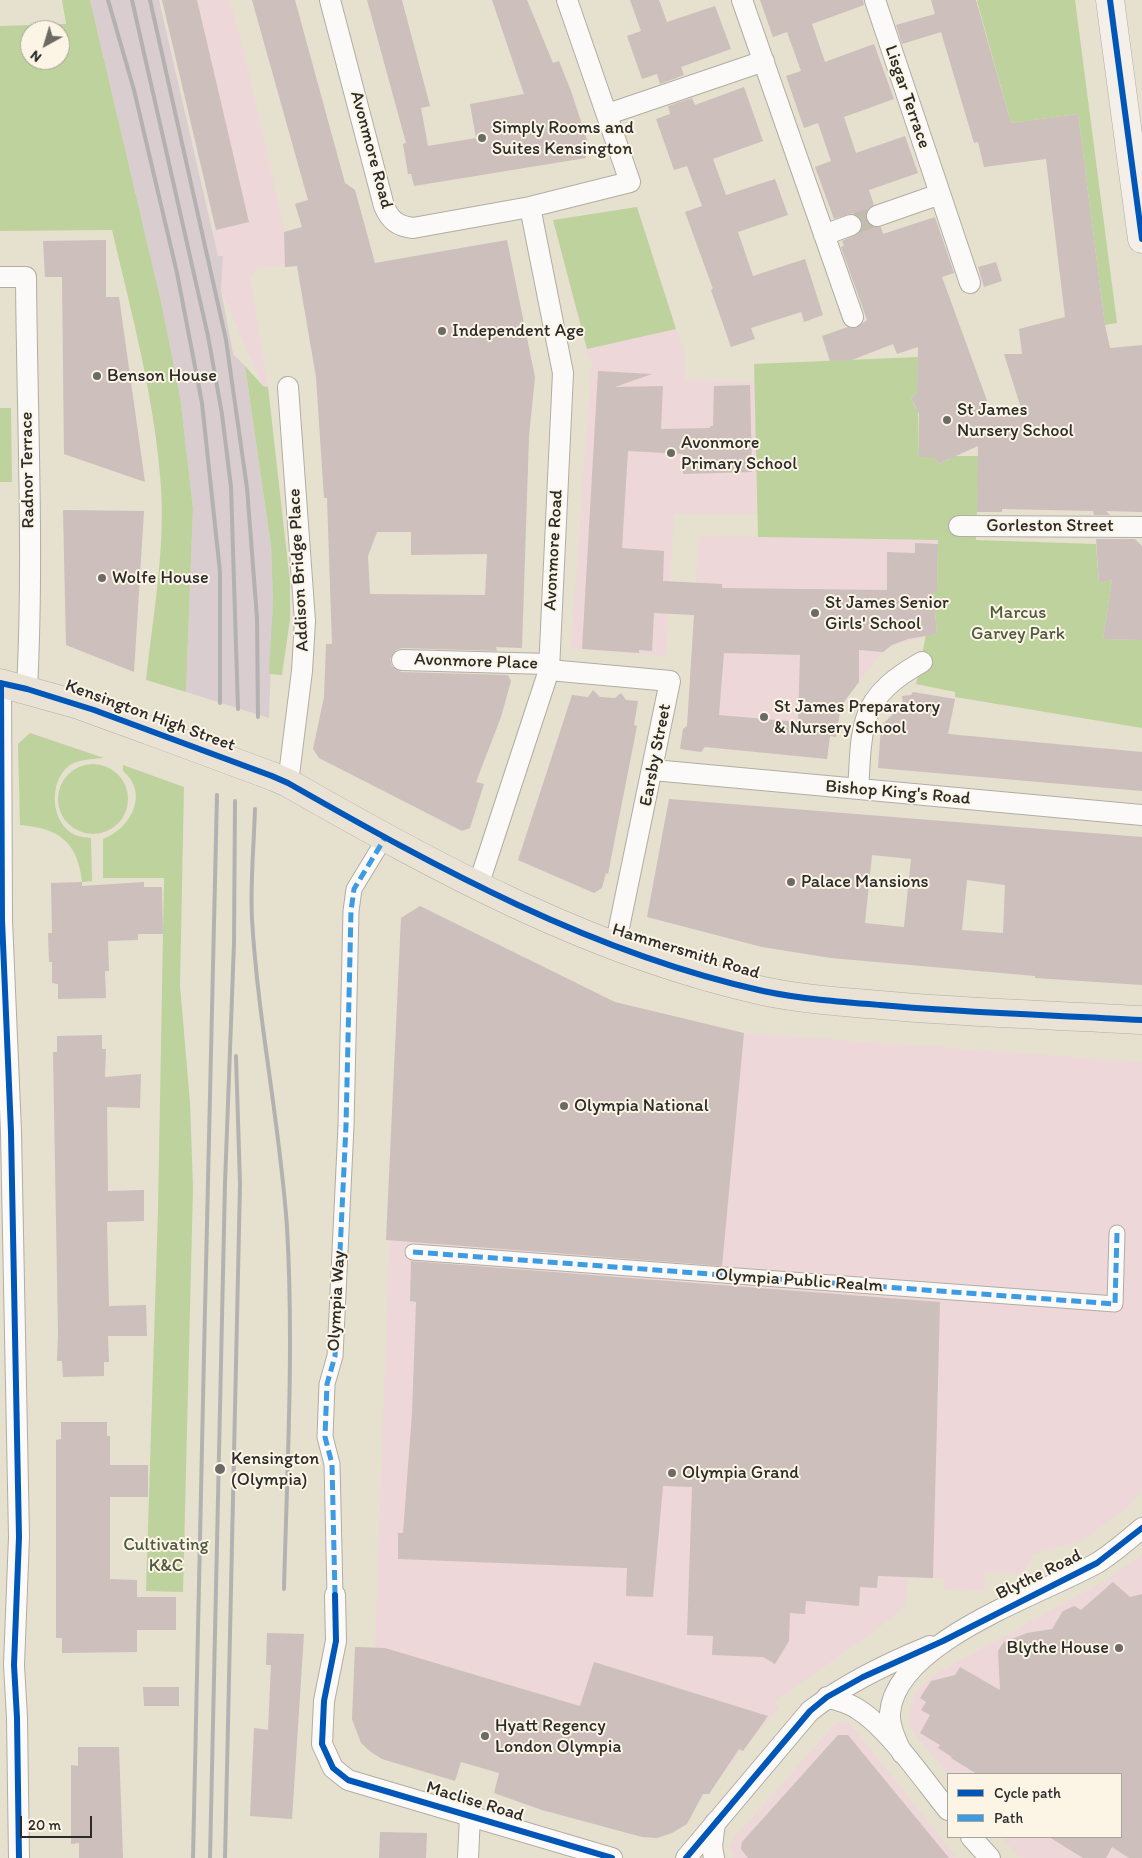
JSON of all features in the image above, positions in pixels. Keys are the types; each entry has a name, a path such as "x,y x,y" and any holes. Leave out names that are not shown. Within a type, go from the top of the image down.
{"main road":[{"path":"1110,0 1142,239"},
{"name":"Kensington High Street","path":"0,683 27,689 94,710 288,783"},
{"name":"Hammersmith Road","path":"288,783 385,838 478,886 615,948 700,976 783,994 924,1009 1142,1020"}],"street":[{"name":"Avonmore Road","path":"330,0 384,206 389,217 400,226 413,228 530,207 630,182 608,114"},
{"path":"567,0 608,114 764,61"},
{"path":"742,0 853,317"},
{"name":"Lisgar Terrace","path":"874,0 970,283"},
{"path":"877,216 940,194"},
{"name":"Avonmore Road","path":"478,886 549,667 563,373 530,207"},
{"path":"824,235 850,225"},
{"name":"Radnor Terrace","path":"0,277 26,277 29,607 27,689"},
{"name":"Addison Bridge Place","path":"288,387 304,621 302,671 288,783"},
{"name":"Gorleston Street","path":"959,526 1142,527"},
{"name":"Avonmore Place","path":"402,660 549,667"},
{"path":"858,789 866,719 884,690 892,681 922,662"},
{"name":"Earsby Street","path":"549,667 670,681 615,948"},
{"path":"0,683 2,920 11,1132 8,1400 19,1537 14,1665 17,1718 19,1858"},
{"name":"Bishop King's Road","path":"653,770 1142,815"},
{"name":"Olympia Way","path":"332,1768 322,1744 324,1701 336,1642 332,1464 325,1437 327,1384 336,1347 346,1126 352,895 385,838"},
{"name":"Olympia Public Realm","path":"413,1252 1115,1304 1117,1233"},
{"name":"Blythe Road","path":"902,1753 894,1734 890,1714 893,1699 902,1682 914,1667 943,1641 1097,1562 1142,1528"},
{"path":"686,1858 810,1711 827,1697 863,1677 943,1641"},
{"name":"Blythe Road","path":"827,1697 847,1704 867,1715 902,1753 947,1809"},
{"name":"Maclise Road","path":"332,1768 348,1780 612,1858"},
{"path":"468,1858 470,1816"},
{"path":"714,1858 712,1846 715,1824"},
{"path":"972,1838 990,1858"}],"shaded area":[{"path":"90,0 159,0 218,256 223,256 221,290 233,354 245,366 271,546 273,603 269,718 186,692 193,508 180,396 162,306"},
{"path":"162,0 229,0 240,36 288,246 285,264 259,268 250,276 268,387 263,386 221,290 223,256 218,256 212,233 215,229"},
{"name":"Avonmore Primary School","path":"637,207 685,356 685,380 755,382 757,514 674,514 666,656 571,648 592,359 589,359 553,220"},
{"name":"St James Senior Girls' School","path":"699,536 938,540 937,591 934,591 937,634 892,645 875,660 840,708 836,737 830,736 827,759 705,747 700,753 684,750 680,746 683,729 687,726"},
{"path":"420,906 615,1002 743,1033 1142,1062 1142,1491 1127,1508 1083,1540 1033,1554 1024,1573 985,1572 984,1591 944,1589 944,1579 908,1577 905,1604 898,1613 774,1702 779,1708 725,1770 563,1721 568,1702 385,1648 375,1648 401,918"},
{"path":"1142,1555 1142,1858 1021,1858 1002,1838 1122,1838 1122,1773 947,1773 913,1732 909,1722 912,1702 916,1692 932,1676 1105,1581"},
{"path":"844,1721 850,1724 957,1858 734,1858 729,1846 734,1838 837,1722"}],"green space":[{"path":"62,0 90,0 162,306 180,396 193,508 186,692 146,680 160,559 161,487 154,422 148,390 112,230 0,231 0,26 20,25 20,70 70,70 70,20 65,20"},
{"path":"978,0 1075,0 1117,323 1105,325 1078,114 1011,123"},
{"path":"637,207 676,329 587,349 553,220"},
{"name":"Marcus Garvey Park","path":"918,357 917,393 911,398 916,409 918,408 919,457 934,457 938,464 950,459 950,456 979,456 976,540 1096,544 1099,583 1112,580 1103,639 1142,640 1142,728 955,697 955,692 916,684 926,635 937,634 933,591 937,591 938,540 758,537 754,364"},
{"path":"245,366 263,386 268,387 290,582 290,619 282,675 269,674 273,603 271,546"},
{"path":"0,408 11,408 12,482 0,482"},
{"path":"30,733 104,758 82,760 70,765 63,772 55,791 57,812 67,829 75,835 91,838 92,881 82,882 76,857 71,847 64,840 46,830 20,825 18,744"},
{"path":"93,764 106,767 118,774 125,786 128,799 125,812 118,824 106,831 93,834 80,831 68,824 61,812 58,799 61,786 68,774 80,767"},
{"name":"Cultivating K&C","path":"123,765 184,787 180,986 190,1102 193,1188 183,1592 146,1591 158,1210 164,878 103,878 103,839 113,834 128,819 136,800 135,790 131,780 123,771"}],"building":[{"path":"162,0 197,0 249,222 216,230"},
{"path":"252,0 295,0 345,183 355,190 375,263 507,240 535,377 529,436 522,648 496,647 497,651 402,648 396,650 390,659 392,666 401,672 508,675 511,681 501,717 476,782 484,784 470,828 462,831 319,758 313,749 324,697 326,644 332,644 327,498 324,498 316,377 297,266 285,267 284,232 302,227 295,204 308,200","holes":["377,532 411,532 411,555 487,554 485,595 370,594 368,556"]},
{"path":"367,0 402,0 430,106 421,108 428,146 476,138 470,104 524,94 492,0 527,0 553,63 559,61 571,91 587,140 583,141 586,158 414,186 411,174 408,174 403,144 406,143"},
{"path":"630,0 659,0 667,22 715,6 731,49 681,67 684,75 660,84 657,74 642,79 627,36 641,31"},
{"path":"760,0 863,0 864,5 812,24 825,62 874,44 894,99 844,117 856,153 905,136 918,173 869,190 874,205 868,209 866,219 870,225 881,227 883,234 935,217 954,273 942,277 993,417 1021,408 1004,354 1022,354 1019,329 1065,317 1046,159 984,167 978,142 974,143 941,32 902,44 896,25 935,14 931,0 976,0 1011,123 1078,114 1105,325 1110,348 1142,345 1142,512 1106,511 1110,515 1094,515 1093,511 1002,509 1002,512 977,512 978,446 938,464 934,457 919,457 919,414 911,398 917,393 918,347 897,354 893,344 852,360 830,361 822,336 848,327 856,328 867,320 841,247 844,246 842,241 860,232 862,221 853,213 834,219 815,167 831,161 818,123 804,128 786,76 801,71 787,32 773,37"},
{"path":"744,87 763,141 713,159 726,195 775,179 788,215 738,232 753,276 805,259 823,315 804,322 801,312 751,328 755,339 731,347 711,290 713,289 685,212 702,206 687,166 674,170 656,119 670,114 668,106 692,98 695,105"},
{"name":"Benson House","path":"106,240 106,297 119,297 145,482 64,454 62,277 45,277 43,241"},
{"path":"996,262 1002,281 984,287 978,267"},
{"path":"598,371 652,374 615,387 663,386 661,429 710,428 710,426 713,426 714,386 750,385 752,472 683,474 683,454 628,451 622,548 664,551 663,581 722,584 722,588 887,590 887,552 915,553 915,543 938,544 937,591 933,591 937,634 908,639 892,645 883,652 859,650 859,682 841,706 836,737 830,736 827,759 705,747 701,752 680,749 683,729 687,726 694,615 654,613 652,651 639,650 639,653 582,649","holes":["724,653 800,655 798,722 719,715"]},
{"name":"Wolfe House","path":"63,510 144,511 134,672 66,645"},
{"path":"1096,539 1135,539 1142,546 1142,640 1103,639 1112,580 1099,583"},
{"path":"593,690 600,697 615,698 621,693 626,700 638,701 634,725 637,726 608,874 606,873 602,888 594,893 518,860 572,695 588,697"},
{"path":"913,692 955,699 948,734 1142,752 1142,791 878,768 881,726 903,704 902,696 911,695"},
{"path":"669,799 1142,837 1142,985 1035,978 1035,976 831,958 762,947 647,917","holes":["872,855 911,859 904,927 865,923","967,880 1005,885 1003,933 962,930"]},
{"path":"82,882 82,886 144,882 144,887 162,887 163,934 138,934 138,940 108,941 109,971 105,971 106,998 58,999 58,984 52,983 52,962 49,962 48,933 52,933 51,883"},
{"name":"Olympia National","path":"420,906 615,1002 744,1033 722,1266 386,1240 401,918"},
{"path":"102,1035 102,1049 106,1049 105,1077 141,1074 140,1108 107,1107 108,1191 144,1190 144,1221 107,1222 109,1306 146,1305 147,1336 108,1336 109,1362 104,1362 104,1376 63,1377 62,1361 57,1361 53,1052 57,1052 57,1036"},
{"name":"Olympia Grand","path":"411,1261 940,1302 933,1578 878,1576 877,1588 860,1587 859,1606 806,1601 805,1614 790,1613 789,1641 775,1664 763,1657 712,1655 713,1636 687,1635 692,1487 663,1486 653,1597 626,1596 627,1568 398,1559 398,1533 403,1533 412,1413 416,1302 410,1301"},
{"path":"61,1422 107,1422 107,1436 110,1436 110,1465 148,1465 148,1497 110,1497 110,1579 137,1580 137,1597 176,1597 176,1630 137,1630 137,1652 62,1653 62,1638 56,1638 56,1440 61,1439"},
{"path":"1113,1582 1130,1597 1142,1594 1142,1858 1129,1858 1112,1847 1106,1858 1083,1858 1051,1838 1122,1838 1122,1773 975,1773 951,1758 938,1748 940,1745 920,1733 930,1715 921,1710 926,1702 920,1698 931,1681 955,1675 960,1667 1000,1690 998,1651 1004,1642 1027,1633 1052,1629 1063,1611 1074,1606 1081,1610"},
{"path":"267,1633 304,1634 292,1819 250,1816 254,1728 268,1730 271,1665 266,1665"},
{"name":"Hyatt Regency London Olympia","path":"355,1647 385,1648 580,1706 594,1662 768,1716 743,1751 739,1749 709,1794 703,1794 687,1824 672,1833 657,1838 642,1837 542,1810 494,1793 499,1773 461,1762 455,1781 382,1759 371,1752 361,1743 352,1719"},
{"path":"143,1687 179,1687 179,1706 144,1706"},
{"path":"838,1735 848,1735 949,1858 748,1858 741,1849 742,1842"},
{"path":"78,1747 119,1747 123,1858 79,1858 79,1843 71,1844 71,1765 78,1766"},
{"path":"380,1832 427,1833 426,1858 379,1858"}],"tunnel":[{"path":"851,225 877,216"}],"railway":[{"path":"108,0 134,90 177,273 202,403 220,572 220,703"},
{"path":"132,0 208,336 222,414 231,487 238,709"},
{"path":"150,0 226,340 247,488 257,618 258,717"},
{"path":"193,1858 217,795"},
{"path":"210,1858 225,1183 234,943 235,801"},
{"path":"255,809 252,919 259,996 284,1188 289,1272 289,1408 284,1589"},
{"path":"225,1858 240,1184 236,1056"}],"marked path":[{"path":"335,1595 332,1464 325,1437 327,1384 335,1356 346,1126 351,911 354,889 385,838"},
{"path":"413,1252 1115,1304 1117,1233"}],"cycle path":[{"path":"1110,0 1142,239"},
{"path":"0,683 27,689 94,710 272,776 460,877 518,905 638,955 700,975 763,991 821,1000 945,1010 1142,1020"},
{"path":"1,683 2,920 11,1132 19,1537 14,1665 17,1718 19,1858"},
{"path":"686,1858 810,1711 827,1697 863,1677 943,1641 1097,1563 1142,1528"},
{"path":"335,1595 336,1641 324,1701 322,1744 333,1768 348,1780 612,1858"}],"place":[{"name":"Simply Rooms and Suites Kensington","path":"482,138"},
{"name":"Independent Age","path":"442,331"},
{"name":"Benson House","path":"97,376"},
{"name":"St James Nursery School","path":"947,420"},
{"name":"Avonmore Primary School","path":"671,453"},
{"name":"Wolfe House","path":"102,578"},
{"name":"St James Senior Girls' School","path":"815,613"},
{"name":"St James Preparatory & Nursery School","path":"764,717"},
{"name":"Palace Mansions","path":"791,882"},
{"name":"Olympia National","path":"564,1106"},
{"name":"Kensington (Olympia)","path":"220,1469"},
{"name":"Olympia Grand","path":"672,1473"},
{"name":"Blythe House","path":"1119,1648"},
{"name":"Hyatt Regency London Olympia","path":"485,1736"}]}
